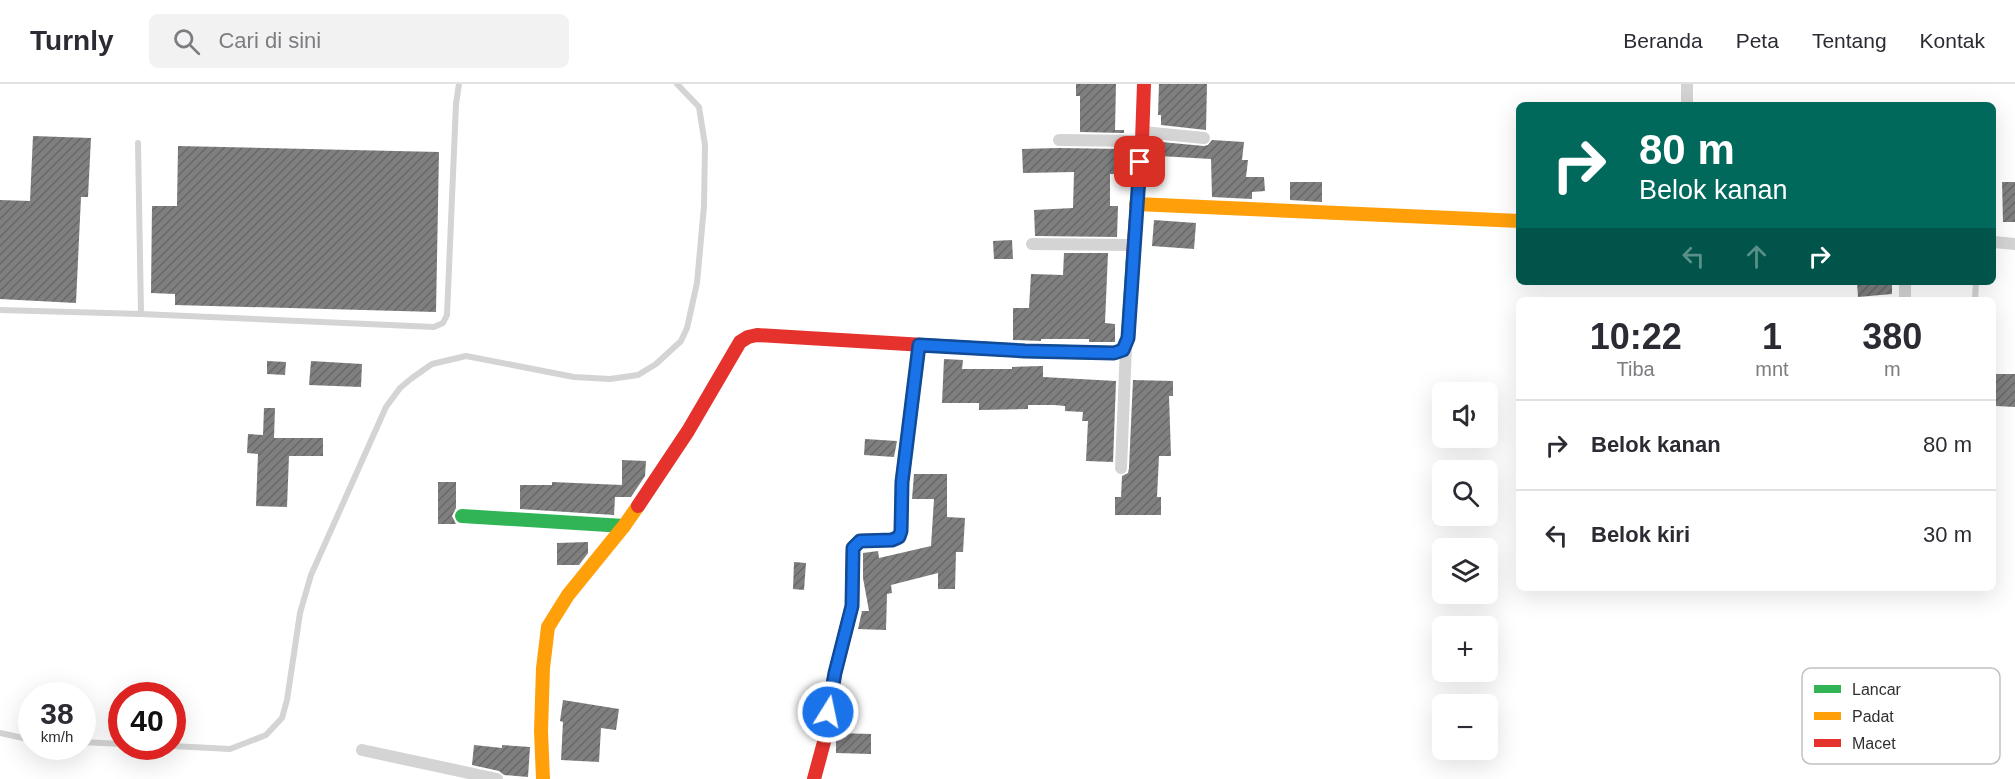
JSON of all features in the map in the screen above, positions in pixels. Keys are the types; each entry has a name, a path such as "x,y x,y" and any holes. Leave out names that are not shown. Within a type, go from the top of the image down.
{"street":[{"path":"1121,468 1126,346 1143,136 1144,84"},
{"path":"1687,84 1687,102"},
{"path":"1059,140 1143,136 1204,138"},
{"path":"1136,204 1516,221"},
{"path":"1996,242 2015,244"},
{"path":"1032,244 1134,246"},
{"path":"543,779 541,731 543,668 549,627 568,595 624,526 688,431 740,342 757,335 1025,351 1114,353 1126,346"},
{"path":"814,779 824,742 835,673 852,606 853,548 860,541 892,540 899,537 901,531 902,482 919,345"},
{"path":"462,516 624,526"},
{"path":"362,750 497,779"}],"lane":[{"path":"0,310 434,327 443,323 447,315 456,104 459,84"},
{"path":"186,747 230,749 266,735 282,718 287,700 300,613 311,575 386,407 400,388 432,364 466,356 574,377 610,379 638,375 656,364 681,341 687,328 697,283 704,207 705,145 699,107 677,84"},
{"path":"138,143 141,314"},
{"path":"0,733 18,737"}],"building":[{"path":"1076,84 1116,84 1115,130 1124,130 1124,133 1080,132 1080,96 1076,96"},
{"path":"1159,84 1207,84 1206,130 1161,125 1161,115 1158,115"},
{"path":"33,136 91,138 88,197 81,197 76,303 0,299 0,200 30,201"},
{"path":"1212,140 1244,142 1242,160 1248,160 1246,177 1264,177 1265,191 1252,192 1252,199 1212,197 1211,159 1160,156 1161,142 1204,146"},
{"path":"178,146 439,152 436,312 175,305 175,294 151,293 152,206 177,206"},
{"path":"1022,149 1124,149 1124,156 1128,155 1128,174 1110,174 1110,206 1118,206 1117,237 1035,236 1034,210 1073,208 1074,172 1023,173"},
{"path":"1290,182 1322,182 1322,202 1290,200"},
{"path":"2002,182 2015,182 2015,222 2003,222"},
{"path":"1154,220 1196,223 1194,249 1152,246"},
{"path":"1012,240 1013,259 994,259 993,241"},
{"path":"1064,253 1108,253 1105,323 1115,324 1115,342 1089,342 1089,339 1013,340 1013,308 1029,308 1031,274 1063,275"},
{"path":"1857,285 1892,285 1892,294 1858,297"},
{"path":"944,359 963,360 962,369 1012,369 1012,367 1043,366 1043,377 1116,381 1113,462 1086,461 1088,421 1082,421 1083,412 1065,411 1065,406 1055,405 1028,405 1028,409 979,410 979,403 942,403"},
{"path":"267,361 286,362 285,375 267,374"},
{"path":"311,361 362,364 361,387 309,385"},
{"path":"1996,374 2015,374 2015,407 1996,406"},
{"path":"1133,380 1173,381 1173,396 1169,396 1171,456 1159,456 1157,497 1161,497 1161,515 1115,515 1115,497 1121,497 1122,476 1128,473 1129,468"},
{"path":"264,408 275,408 274,438 323,438 323,456 289,456 287,507 256,506 258,454 247,453 248,434 263,435"},
{"path":"865,439 897,441 894,457 864,455"},
{"path":"622,460 646,461 645,476 631,497 615,497 614,515 520,509 520,485 552,485 552,482 622,485"},
{"path":"914,474 947,474 947,517 965,518 963,552 956,552 955,589 938,589 938,573 891,585 892,593 887,594 886,630 858,629 862,611 869,611 863,578 863,553 878,551 879,558 931,546 934,499 912,499"},
{"path":"438,482 456,482 456,508 452,516 456,524 438,524"},
{"path":"588,542 588,553 579,565 557,565 557,543"},
{"path":"794,562 806,563 804,590 793,589"},
{"path":"563,700 619,709 616,730 601,728 599,762 561,760 563,722 560,721"},
{"path":"836,733 871,734 871,754 836,753"},
{"path":"474,745 502,748 502,745 530,747 528,777 504,775 499,771 472,765"}],"traffic: fast":[{"path":"924,345 1025,351 1114,353 1123,350 1128,338 1133,255"},
{"path":"855,546 860,541 892,540 899,537 901,531 902,482 919,345"},
{"path":"462,516 624,526"}],"traffic: slow":[{"path":"1136,204 1516,221"},
{"path":"543,779 541,731 543,668 548,627 568,595 638,506"}],"traffic: jam":[{"path":"1133,255 1144,84"},
{"path":"638,506 688,431 740,342 748,337 757,335 924,345"},
{"path":"814,779 824,742 835,673 852,606 853,548 855,546"}],"route":[{"path":"828,712 852,606 853,548 860,541 892,540 899,537 901,531 902,482 919,345 1025,351 1114,353 1123,350 1128,338 1140,162"}]}
